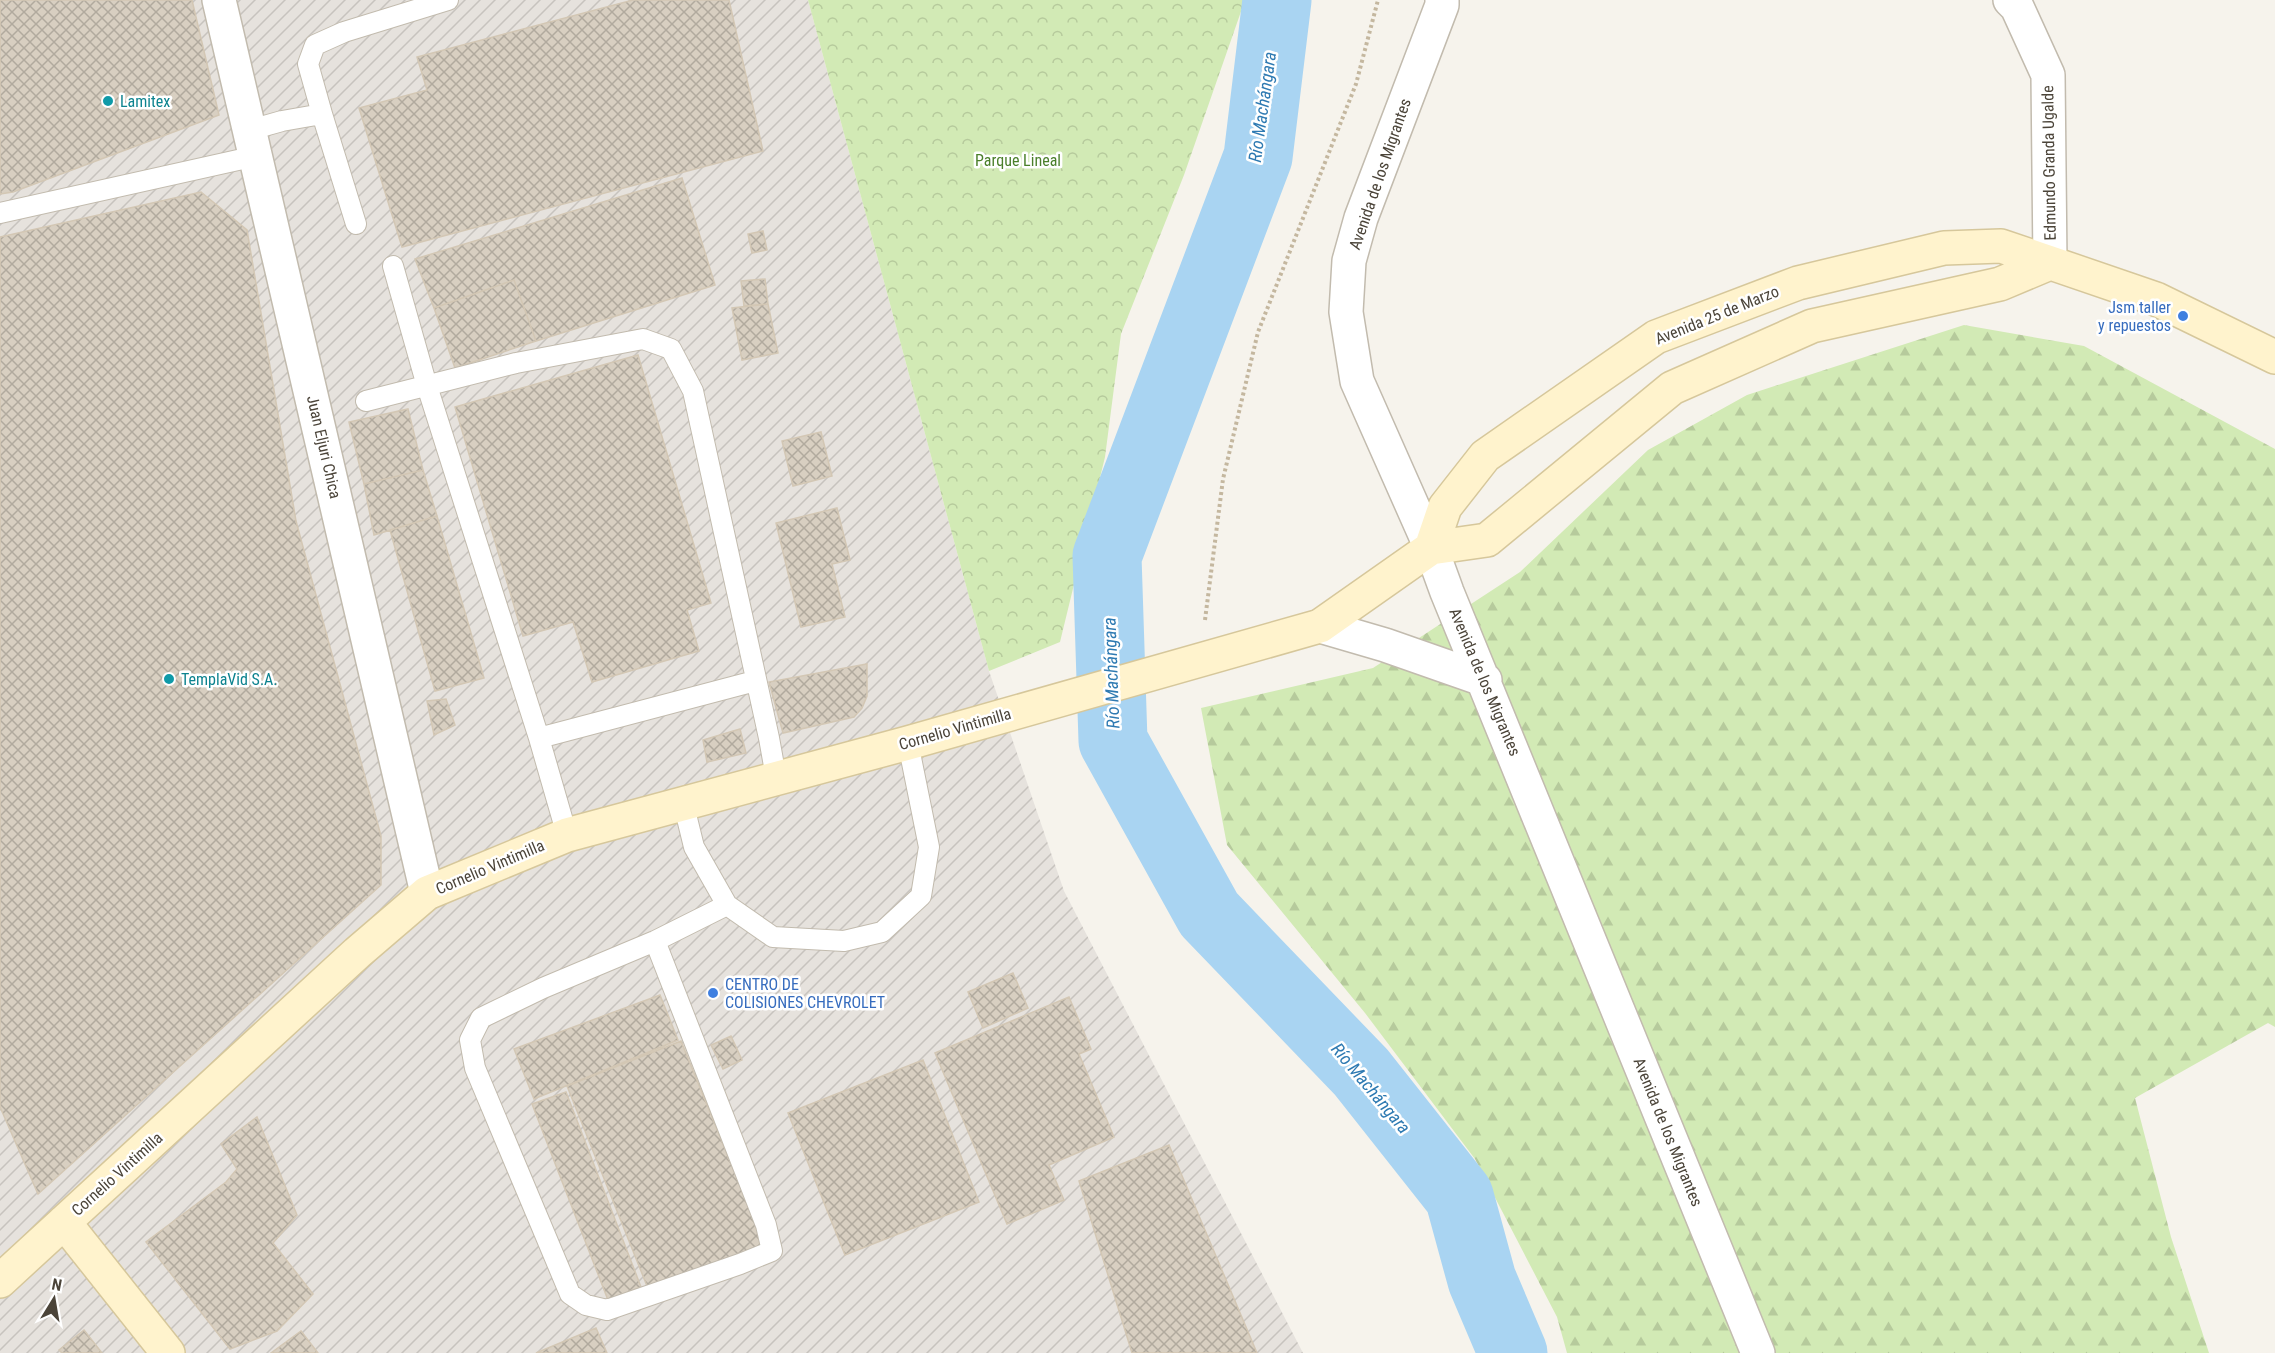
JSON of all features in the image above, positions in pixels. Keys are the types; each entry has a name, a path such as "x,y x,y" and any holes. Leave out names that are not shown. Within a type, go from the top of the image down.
{"main road":[{"name":"Avenida 25 de Marzo","path":"1431,549 1445,507 1485,456 1656,337 1798,283 1944,248 2001,246 2050,262 2156,299 2275,357"},
{"path":"1320,626 1431,549 1487,540 1672,388 1812,326 2001,284 2050,262"},
{"name":"Cornelio Vintimilla","path":"0,1281 357,953 427,894 567,835 1320,626"},
{"path":"64,1222 168,1353"}],"street":[{"name":"Juan Eljuri Chica","path":"219,0 427,894"},
{"name":"Edmundo Granda Ugalde","path":"2010,0 2017,7 2048,75 2050,262"},
{"name":"Avenida de los Migrantes","path":"1445,2 1361,218 1349,261 1346,312 1358,381 1485,680 1758,1353"},
{"path":"1320,626 1384,645 1485,680"}],"lane":[{"path":"356,224 308,64 315,45 344,32 448,0"},
{"path":"0,213 253,143 282,121 322,114"},
{"path":"393,266 427,386 539,738 567,835"},
{"path":"366,401 516,363 643,339 671,349 693,391 776,777"},
{"path":"539,738 755,681"},
{"path":"683,802 694,847 727,905 774,937 844,941 882,932 921,896 929,848 908,742"},
{"path":"655,941 766,1225 772,1251 608,1310 585,1305 570,1294 475,1068 470,1040 481,1018 543,988 655,941 727,905"}],"path":[{"path":"1198,627 1205,620 1223,479 1258,332 1356,84 1378,0"}],"shaded area":[{"path":"0,0 808,0 989,671 1064,891 1303,1353 0,1353"}],"green space":[{"name":"Parque Lineal","path":"808,0 1245,0 1184,175 1121,334 1105,457 1060,642 989,671"},
{"path":"1964,325 2084,346 2275,449 2275,1027 2268,1023 2135,1098 2171,1237 2209,1353 1567,1353 1557,1317 1475,1159 1365,1013 1227,845 1201,708 1373,668 1520,572 1648,450 1747,395"}],"building":[{"name":"Lamitex","path":"0,0 192,0 219,115 13,192 0,194"},
{"path":"633,0 729,0 763,151 402,247 359,108 427,90 417,57"},
{"path":"682,178 715,285 536,341 514,280 434,308 415,259"},
{"name":"TemplaVid S.A.","path":"201,192 247,230 296,521 381,836 381,885 38,1194 0,1107 0,237"},
{"path":"763,231 767,250 752,253 748,234"},
{"path":"765,279 768,304 744,306 741,281"},
{"path":"514,280 536,341 455,368 434,308"},
{"path":"768,304 778,353 742,360 732,308"},
{"path":"638,355 711,603 687,610 699,651 592,682 573,622 523,636 455,407"},
{"path":"408,409 423,470 364,484 349,422"},
{"path":"821,432 832,476 793,486 782,441"},
{"path":"423,470 437,516 374,535 364,484"},
{"path":"837,508 850,560 832,564 845,617 801,627 776,523"},
{"path":"437,516 484,678 435,691 390,530"},
{"path":"867,664 867,696 862,708 854,717 783,733 769,682"},
{"path":"446,699 455,725 434,735 427,701"},
{"path":"740,729 746,753 707,762 703,740"},
{"path":"1013,973 1028,1008 983,1028 968,992"},
{"path":"660,995 678,1040 534,1099 514,1049"},
{"path":"1069,997 1091,1049 1079,1054 1114,1137 1049,1165 1064,1200 1007,1224 935,1053"},
{"path":"731,1036 742,1060 723,1069 711,1045"},
{"path":"681,1041 764,1245 649,1291 567,1086"},
{"path":"923,1060 979,1202 845,1255 788,1113"},
{"path":"566,1092 641,1287 608,1300 532,1104"},
{"path":"257,1117 297,1215 273,1243 313,1294 277,1331 230,1349 146,1242 226,1182 237,1169 221,1144"},
{"path":"1169,1145 1257,1353 1132,1353 1079,1181"},
{"path":"596,1328 607,1353 536,1353"},
{"path":"84,1330 102,1353 62,1353 59,1350"},
{"path":"301,1331 318,1353 271,1353"}],"waterway":[{"name":"Río Machángara","path":"1277,0 1258,157 1107,556 1113,741 1209,914 1361,1072 1459,1196 1482,1280 1513,1353"}],"place":[{"name":"Lamitex","path":"108,101"},
{"name":"Jsm taller y repuestos","path":"2183,316"},
{"name":"TemplaVid S.A.","path":"169,679"},
{"name":"CENTRO DE COLISIONES CHEVROLET","path":"713,993"}]}
